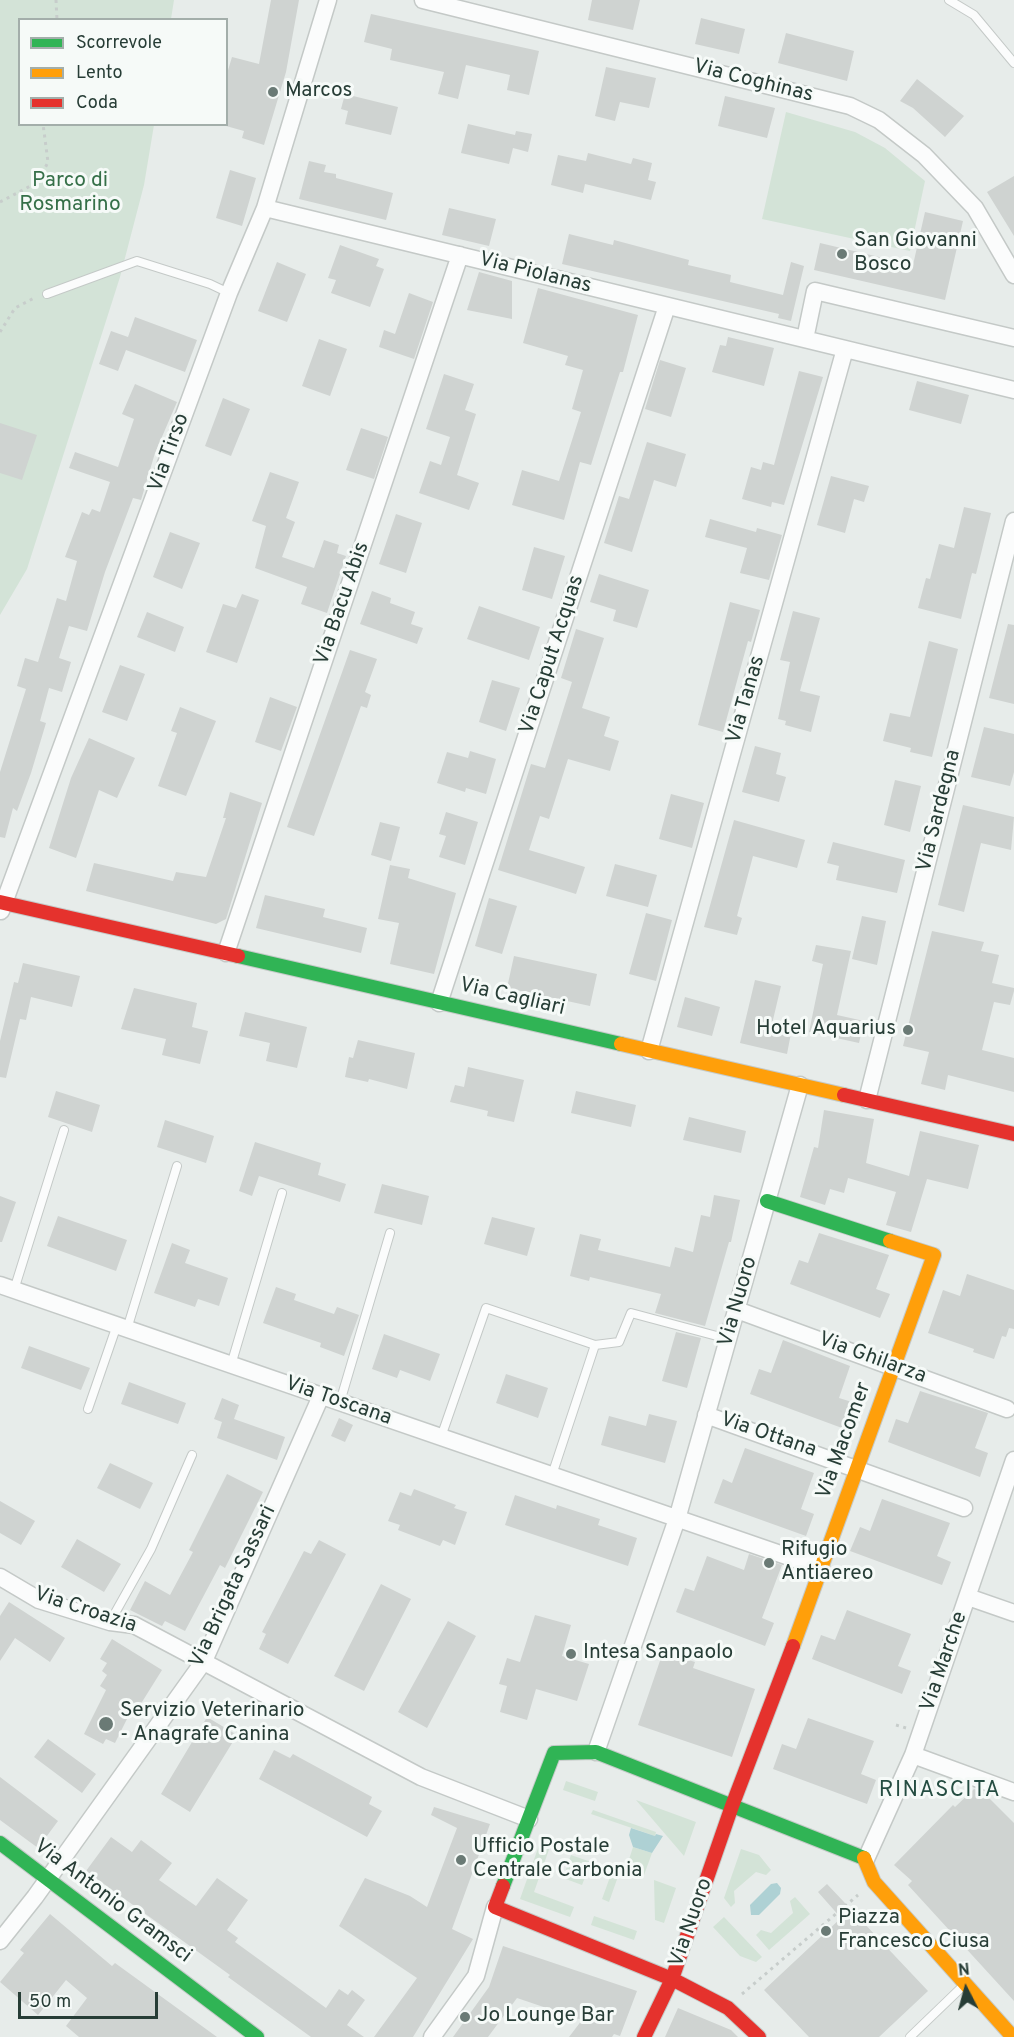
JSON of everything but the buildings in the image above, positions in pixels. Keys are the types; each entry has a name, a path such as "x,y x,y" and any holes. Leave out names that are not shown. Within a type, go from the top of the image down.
{"street":[{"name":"Via Tirso","path":"1,906 229,293 265,208 328,0"},
{"name":"Via Coghinas","path":"423,0 850,106 879,120 924,155 975,208 1014,274"},
{"name":"Via Piolanas","path":"265,208 1014,390"},
{"name":"Via Bacu Abis","path":"226,953 460,255"},
{"path":"805,339 815,291 1014,338"},
{"name":"Via Caput Acquas","path":"439,1003 667,306"},
{"name":"Via Tanas","path":"649,1051 845,349"},
{"name":"Via Sardegna","path":"867,1100 1014,521"},
{"name":"Via Cagliari","path":"1,906 226,953 1014,1134"},
{"name":"Via Nuoro","path":"596,1752 676,1519 800,1085"},
{"name":"Via Macomer","path":"732,1806 934,1256 767,1201"},
{"name":"Via Toscana","path":"7,1287 676,1519"},
{"name":"Via Ghilarza","path":"737,1310 1007,1409"},
{"name":"Via Brigata Sassari","path":"0,1941 48,1879 204,1661 321,1395"},
{"name":"Via Ottana","path":"706,1415 964,1508"},
{"name":"Via Marche","path":"866,1859 912,1755 1014,1460"},
{"path":"676,1519 821,1568"},
{"name":"Via Croazia","path":"0,1577 39,1600 110,1622 134,1625 421,1777 529,1820"},
{"path":"968,1597 1014,1612"},
{"path":"432,2037 476,1976 495,1907 554,1753 596,1752 866,1859 874,1882 1013,2037"},
{"path":"912,1755 1014,1792"},
{"name":"Via Nuoro","path":"644,2037 672,1979 732,1806"},
{"name":"Via Antonio Gramsci","path":"0,1843 257,2037"},
{"path":"495,1907 672,1979 728,2008 759,2037"}],"lane":[{"path":"949,0 974,15 1014,63"},
{"path":"47,294 137,261 210,284 229,293"},
{"path":"7,1287 64,1130"},
{"path":"88,1409 122,1327 177,1166"},
{"path":"231,1365 282,1193"},
{"path":"340,1402 390,1233"},
{"path":"441,1437 486,1308 595,1344 619,1342 631,1313 728,1339"},
{"path":"552,1475 595,1344"},
{"path":"110,1622 151,1549 192,1455"},
{"path":"910,2037 966,1984"}],"path":[{"path":"56,0 57,18"},
{"path":"0,202 38,182 48,162 43,126"},
{"path":"0,332 15,308 30,298 47,294"},
{"path":"728,2008 751,1985 874,1882"}],"green space":[{"name":"Parco di Rosmarino","path":"0,0 174,0 171,18 18,18 18,126 154,126 144,185 120,277 27,569 0,615"},
{"path":"786,112 855,132 885,148 925,181 910,251 762,219"},
{"path":"566,1781 598,1792 595,1801 563,1790"},
{"path":"636,1800 696,1822 684,1856"},
{"path":"593,1810 656,1832 655,1836 591,1814"},
{"path":"542,1837 552,1841 534,1892 574,1907 570,1917 520,1899"},
{"path":"633,1847 652,1853 644,1875 626,1869"},
{"path":"741,1849 759,1855 771,1870 766,1875 756,1872 734,1891 735,1903 731,1907 724,1898"},
{"path":"571,1855 591,1862 582,1885 563,1878"},
{"path":"614,1866 621,1868 609,1902 602,1899"},
{"path":"654,1880 676,1888 664,1923 655,1920"},
{"path":"795,1897 810,1914 769,1950 756,1935 761,1930 771,1933 793,1913 790,1901"},
{"path":"594,1916 637,1931 634,1940 591,1925"},
{"path":"724,1917 762,1957 756,1962 740,1956 713,1927"}],"water":[{"path":"631,1828 655,1836 656,1834 663,1836 652,1853 633,1847 629,1835"},
{"path":"777,1883 781,1888 780,1894 759,1915 751,1915 750,1905 771,1884"}],"traffic: fast":[{"path":"238,956 621,1044"},
{"path":"767,1201 890,1241"},
{"path":"503,1886 554,1753 596,1752 864,1858"},
{"path":"0,1843 257,2037"}],"traffic: slow":[{"path":"621,1044 844,1095"},
{"path":"793,1646 934,1255 890,1241"},
{"path":"864,1858 874,1882 1013,2037"}],"traffic: jam":[{"path":"0,902 238,956"},
{"path":"844,1095 1014,1134"},
{"path":"644,2037 672,1979 732,1806 793,1646"},
{"path":"503,1886 495,1907 672,1979 728,2008 759,2037"}],"place":[{"name":"Marcos","path":"273,92"},
{"name":"San Giovanni Bosco","path":"842,254"},
{"name":"Hotel Aquarius","path":"908,1030"},
{"name":"Rifugio Antiaereo","path":"769,1563"},
{"name":"Intesa Sanpaolo","path":"571,1654"},
{"name":"Servizio Veterinario - Anagrafe Canina","path":"106,1724"},
{"name":"Ufficio Postale Centrale Carbonia","path":"461,1860"},
{"name":"Piazza Francesco Ciusa","path":"826,1931"},
{"name":"Jo Lounge Bar","path":"465,2017"}],"district":[{"name":"RINASCITA","path":"940,1792"}]}
